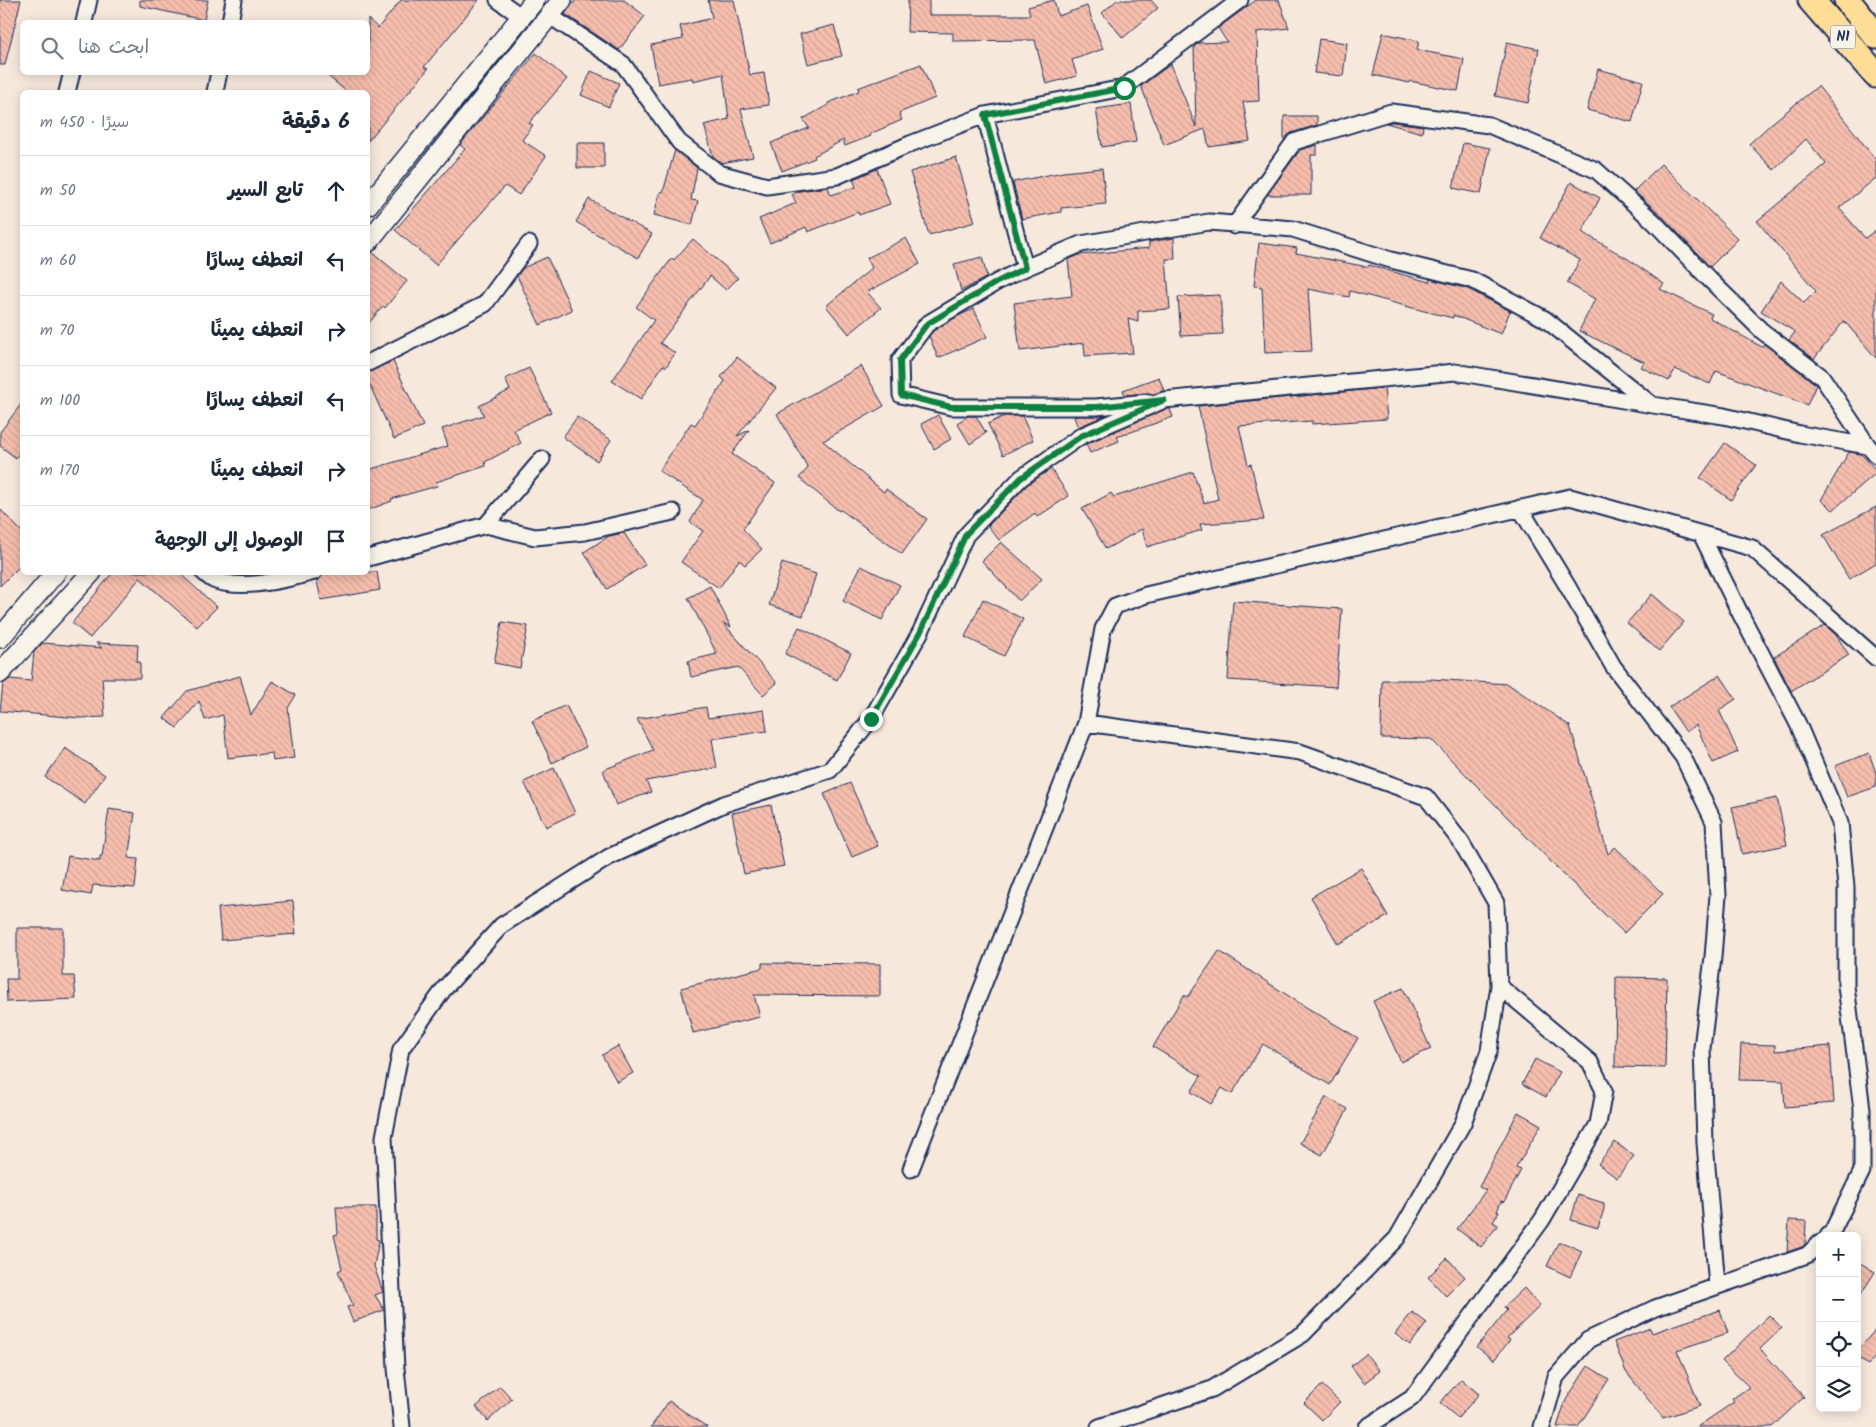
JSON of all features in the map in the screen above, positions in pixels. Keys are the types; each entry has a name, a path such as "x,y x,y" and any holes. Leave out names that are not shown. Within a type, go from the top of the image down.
{"highway":[{"name":"N1","path":"1811,0 1876,75"},
{"name":"N1","path":"1847,0 1876,36"}],"street":[{"path":"84,20 89,0"},
{"path":"230,20 234,0"},
{"path":"498,0 522,17"},
{"path":"370,202 535,0"},
{"path":"370,240 562,0"},
{"path":"550,16 623,64 680,142 719,173 767,186 836,176 910,144 985,115 1124,88 1240,0"},
{"path":"68,90 71,75"},
{"path":"215,90 218,75"},
{"path":"1234,226 1294,142 1391,112 1489,125 1596,170 1653,220 1762,331 1822,377 1872,451"},
{"path":"985,115 1025,268"},
{"path":"1653,405 1545,319 1472,280 1391,260 1292,229 1234,226 1209,222 1081,244 1025,268 997,282 927,324 900,360 901,395 951,407 1096,407 1455,372 1653,405 1724,416 1872,451"},
{"path":"370,362 485,304 529,244"},
{"path":"402,1427 396,1368 384,1137 401,1049 444,988 502,925 609,857 724,804 830,770 871,719 920,633 966,534 1021,478 1081,436 1164,400"},
{"path":"486,524 542,459"},
{"path":"911,1169 1086,723 1103,629 1115,606 1146,595 1570,497 1752,548 1876,658"},
{"path":"1520,508 1613,666 1683,757 1714,822 1718,895 1702,1048 1705,1143 1717,1286"},
{"path":"370,557 486,524 535,537 586,532 673,512"},
{"path":"1701,534 1740,614 1798,724 1840,823 1846,887 1846,986 1862,1109 1862,1171 1832,1232"},
{"path":"0,638 53,575"},
{"path":"0,673 89,575"},
{"path":"207,575 215,581 243,584 283,581 304,575"},
{"path":"1086,723 1300,752 1426,797 1460,842 1496,903 1500,986 1489,1051 1463,1123 1397,1238 1303,1334 1212,1388 1099,1427"},
{"path":"1367,1427 1412,1398 1542,1220 1598,1124 1604,1091 1590,1062 1500,986"},
{"path":"1542,1427 1556,1377 1588,1340 1655,1308 1807,1255 1816,1247"}],"building":[{"path":"0,0 21,0 5,65 0,65"},
{"path":"140,0 208,0 204,20 140,6"},
{"path":"401,0 479,0 424,67 428,69 370,139 370,90 345,90 327,75 370,75 370,21 378,28"},
{"path":"576,0 624,0 645,16 619,50 565,14"},
{"path":"708,0 734,0 750,75 764,73 769,105 741,109 753,157 722,163 713,156 704,125 729,119 723,74 693,81 692,78 658,84 651,45 683,39 680,26 712,18"},
{"path":"908,0 929,0 929,15 1030,15 1028,7 1054,0 1058,16 1087,6 1103,49 1072,60 1077,76 1046,84 1035,40 953,41 953,33 907,32"},
{"path":"1117,0 1151,0 1158,8 1123,38 1102,13"},
{"path":"1256,0 1279,0 1289,28 1257,32 1259,101 1243,102 1250,141 1209,147 1205,129 1164,145 1141,86 1171,64 1196,127 1194,47 1198,43 1227,42 1218,28"},
{"path":"834,25 842,56 808,64 800,34"},
{"path":"1383,33 1419,41 1417,50 1464,59 1458,91 1373,75"},
{"path":"1319,39 1347,43 1343,76 1314,73"},
{"path":"1507,42 1539,49 1528,103 1495,96"},
{"path":"536,53 567,79 529,123 533,125 522,140 546,156 519,195 505,186 436,265 395,230 465,149 460,145"},
{"path":"921,64 935,98 899,113 902,120 870,134 871,136 845,146 843,140 814,156 815,158 782,171 771,143 809,128 803,119 828,105 828,103 859,91 858,88"},
{"path":"1598,69 1643,81 1632,122 1587,110"},
{"path":"591,71 619,83 609,107 581,95"},
{"path":"1818,86 1876,160 1876,178 1839,208 1865,238 1876,230 1876,358 1844,321 1814,359 1789,340 1795,332 1761,311 1781,281 1804,303 1816,291 1757,221 1826,164 1806,139 1774,170 1749,144"},
{"path":"1131,104 1136,142 1102,147 1096,109"},
{"path":"1284,116 1317,116 1317,125 1291,133 1284,140"},
{"path":"1386,123 1423,126 1422,133"},
{"path":"577,143 604,143 604,168 577,168"},
{"path":"1463,143 1490,148 1481,194 1453,188"},
{"path":"1317,145 1317,155 1311,155 1311,195 1267,195 1300,150"},
{"path":"675,150 697,168 691,200 698,201 692,225 654,215"},
{"path":"956,157 975,222 929,235 910,172"},
{"path":"1661,164 1738,239 1710,267 1660,214 1634,191"},
{"path":"1102,168 1106,204 1061,208 1061,212 1022,219 1013,182 1063,172"},
{"path":"877,169 890,204 859,215 858,212 808,232 806,227 770,243 759,219 796,203 792,194 828,187 831,195 856,187 853,179"},
{"path":"1571,182 1600,198 1582,232 1628,259 1664,284 1660,289 1712,314 1710,318 1762,347 1764,344 1816,385 1807,405 1716,371 1710,384 1675,369 1669,381 1641,367 1644,362 1579,331 1595,299 1567,283 1580,260 1540,238"},
{"path":"589,199 652,234 638,258 576,222"},
{"path":"906,238 920,264 867,292 881,308 849,334 826,306 872,268 867,258"},
{"path":"1174,238 1175,259 1166,259 1170,309 1138,311 1138,322 1128,319 1133,353 1085,356 1084,343 1020,351 1014,303 1072,296 1068,260 1079,255 1149,248 1149,242"},
{"path":"693,239 738,278 726,290 710,276 660,343 675,353 666,367 663,365 641,399 612,381 654,320 636,307 672,258 674,260"},
{"path":"1259,243 1297,248 1296,253 1368,267 1369,265 1429,282 1430,279 1468,289 1510,311 1501,334 1453,315 1453,318 1350,291 1349,297 1308,289 1312,351 1265,353 1262,287 1254,286"},
{"path":"370,252 372,252 407,281 385,308 383,306 370,322"},
{"path":"547,257 572,310 540,325 517,276 523,268"},
{"path":"982,257 987,277 961,291 954,264"},
{"path":"1220,295 1223,334 1181,336 1178,297"},
{"path":"974,309 987,337 938,358 929,336 933,331"},
{"path":"737,357 776,388 737,436 749,430 732,454 775,483 743,529 762,549 745,565 739,560 719,588 681,562 703,531 690,522 703,500 659,471 691,423 695,425 725,381 721,377"},
{"path":"393,361 423,426 394,439 370,385 370,371"},
{"path":"861,366 884,406 823,441 884,492 886,489 927,519 902,554 841,510 839,511 799,478 808,468 777,414"},
{"path":"529,368 551,412 514,430 521,443 485,462 486,466 436,482 437,486 391,499 392,501 370,509 370,469 448,446 442,429 484,415 479,406 510,390 505,379"},
{"path":"1159,377 1164,391 1153,394 1125,395 1123,390"},
{"path":"1384,388 1387,419 1312,424 1312,421 1239,426 1248,465 1251,464 1264,520 1200,524 1202,530 1147,547 1142,529 1106,549 1082,509 1111,493 1114,497 1193,472 1204,503 1218,499 1198,406"},
{"path":"20,406 20,452 16,458 0,446 0,432"},
{"path":"1166,409 1170,409 1173,417 1117,437 1119,441 1090,453 1086,444"},
{"path":"938,415 951,439 934,449 921,424"},
{"path":"968,416 976,416 986,433 970,444 957,423"},
{"path":"1004,416 1022,416 1033,440 1003,455 988,424"},
{"path":"1104,416 1078,427 1074,417"},
{"path":"577,417 611,440 597,461 563,437"},
{"path":"1725,443 1756,465 1731,500 1700,478"},
{"path":"1849,452 1861,454 1876,470 1876,473 1833,510 1821,500"},
{"path":"1051,469 1069,496 1037,517 1035,513 999,540 988,526 1027,485"},
{"path":"1876,507 1876,563 1849,579 1823,535"},
{"path":"0,509 20,530 20,566 0,586"},
{"path":"624,533 645,565 607,589 584,552 609,536"},
{"path":"1001,542 1042,579 1019,601 982,561"},
{"path":"782,563 816,574 803,616 769,605"},
{"path":"861,566 900,585 882,620 843,601"},
{"path":"370,572 377,572 380,590 321,600 317,581 322,575 370,575"},
{"path":"111,575 181,575 217,607 197,627 140,578 90,638 72,623"},
{"path":"710,586 731,627 723,623 777,683 763,695 738,667 691,677 688,661 717,654 688,598"},
{"path":"1652,594 1684,622 1659,651 1627,623"},
{"path":"983,599 1023,619 1004,656 965,637"},
{"path":"1233,601 1342,609 1336,687 1228,680"},
{"path":"502,622 528,626 520,668 494,663"},
{"path":"1825,625 1836,635 1849,655 1791,691 1774,657"},
{"path":"799,627 851,653 837,680 785,654"},
{"path":"43,643 102,648 96,643 138,645 137,662 140,662 140,678 102,678 105,717 79,718 0,711 3,684 10,679 31,681 34,652"},
{"path":"1720,675 1736,699 1719,710 1738,752 1713,763 1696,725 1686,732 1669,707"},
{"path":"240,676 251,715 272,681 296,695 288,708 294,758 273,761 272,753 228,758 223,715 205,720 199,701 177,728 164,718 187,691"},
{"path":"1431,679 1508,684 1570,726 1608,854 1615,847 1663,894 1624,933 1563,874 1431,739 1381,738 1382,680"},
{"path":"566,705 586,747 552,763 532,721"},
{"path":"706,707 708,718 764,710 767,731 712,739 717,768 646,781 651,792 616,805 603,770 653,750 637,719"},
{"path":"65,748 105,775 85,804 45,777"},
{"path":"1869,753 1876,773 1876,787 1847,797 1835,766"},
{"path":"554,768 575,813 546,827 524,782"},
{"path":"850,783 878,846 852,857 824,794"},
{"path":"1777,798 1787,845 1742,854 1732,807"},
{"path":"771,805 784,866 744,874 732,813"},
{"path":"109,809 135,813 128,858 138,859 135,888 93,885 91,895 62,890 68,856 100,861"},
{"path":"1361,868 1388,916 1338,944 1311,897"},
{"path":"293,901 296,934 221,940 218,908"},
{"path":"17,928 63,928 63,976 74,976 76,999 7,1002 6,979 17,979"},
{"path":"1219,951 1358,1038 1330,1085 1263,1044 1232,1094 1222,1088 1211,1104 1191,1092 1201,1076 1153,1047 1184,995 1188,997"},
{"path":"762,963 880,964 880,996 754,995 760,1017 693,1033 681,988 762,968"},
{"path":"1616,977 1667,978 1665,1068 1615,1067"},
{"path":"1403,988 1431,1049 1401,1062 1373,1001"},
{"path":"1741,1044 1775,1045 1775,1051 1830,1046 1834,1103 1785,1107 1783,1081 1739,1080"},
{"path":"618,1046 633,1073 617,1082 602,1055"},
{"path":"1535,1059 1560,1072 1546,1097 1522,1084"},
{"path":"1326,1097 1348,1109 1322,1155 1300,1143"},
{"path":"1518,1112 1541,1125 1516,1168 1521,1170 1504,1202 1501,1201 1497,1212 1499,1212 1493,1222 1498,1225 1481,1247 1457,1229 1486,1190 1479,1187"},
{"path":"1615,1142 1634,1156 1617,1178 1598,1164"},
{"path":"1578,1195 1604,1203 1598,1228 1571,1220"},
{"path":"336,1207 376,1207 376,1239 379,1240 374,1266 383,1292 375,1295 384,1310 353,1322 347,1307 353,1305 338,1271 342,1269 334,1235 338,1234"},
{"path":"1789,1220 1806,1221 1805,1244 1802,1247 1787,1252"},
{"path":"1558,1243 1564,1243 1582,1251 1570,1277 1547,1266"},
{"path":"1447,1258 1465,1277 1446,1296 1428,1277"},
{"path":"1861,1263 1875,1272 1861,1294"},
{"path":"1524,1288 1540,1306 1507,1338 1510,1340 1494,1360 1477,1347 1507,1310 1504,1307"},
{"path":"1720,1310 1728,1333 1677,1350 1700,1406 1663,1418 1626,1372 1614,1342 1650,1328 1652,1333"},
{"path":"1412,1312 1427,1323 1410,1345 1395,1334"},
{"path":"1769,1315 1782,1328 1760,1349 1804,1397 1772,1427 1697,1427 1734,1402 1732,1399 1749,1387 1722,1361"},
{"path":"1876,1329 1876,1356 1868,1365 1861,1360 1861,1346"},
{"path":"1366,1354 1380,1371 1364,1383 1351,1366"},
{"path":"1588,1366 1609,1379 1578,1427 1557,1427 1566,1400"},
{"path":"1461,1379 1479,1394 1458,1418 1440,1403"},
{"path":"1322,1385 1340,1402 1322,1420 1304,1403"},
{"path":"500,1386 512,1399 488,1421 476,1407"},
{"path":"669,1401 707,1427 651,1427"}],"route":[{"path":"871,719 920,633 966,534 1021,478 1081,436 1164,400 1096,407 951,407 901,395 900,360 927,324 997,282 1025,268 985,115 1124,88"}]}
